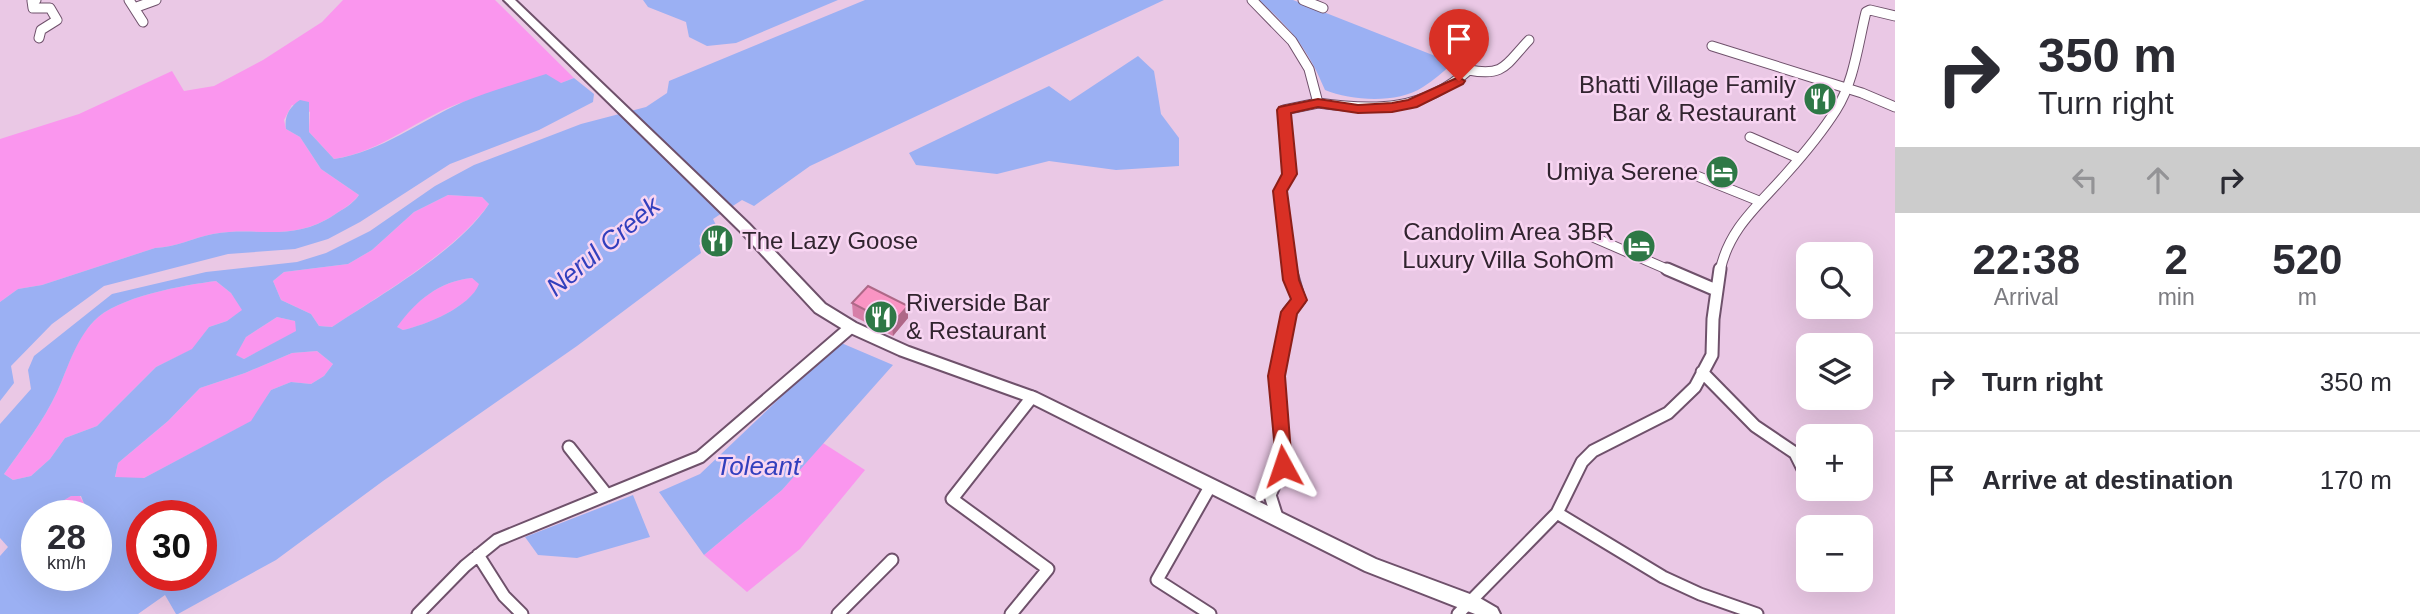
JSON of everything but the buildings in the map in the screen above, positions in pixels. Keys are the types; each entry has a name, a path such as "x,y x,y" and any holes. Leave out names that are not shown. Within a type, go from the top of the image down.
{"main road":[{"path":"509,0 744,227 820,307 851,327 904,351 1032,397 1370,565 1472,603 1491,614"}],"street":[{"path":"33,0 33,8 50,8 57,20 41,30 39,38"},
{"path":"143,22 132,4 156,0"},
{"path":"1252,0 1292,41 1309,69 1318,103"},
{"path":"1303,0 1323,8"},
{"path":"1458,614 1472,603 1557,513 1582,462 1593,451 1668,413 1695,387 1712,355 1713,318 1718,296 1716,290 1725,247 1759,201 1836,110 1847,89 1866,12 1870,10 1895,16"},
{"path":"1277,517 1269,495 1283,466 1276,376 1289,312 1299,300 1291,280 1280,191 1289,174 1284,110 1318,103 1358,109 1412,104 1459,81 1469,69 1489,74 1498,72 1529,40"},
{"path":"1712,46 1895,107"},
{"path":"1750,137 1798,158"},
{"path":"1688,172 1759,201"},
{"path":"1586,234 1716,290"},
{"path":"418,614 497,540 700,457 851,327"},
{"path":"1702,372 1755,426 1796,455"},
{"path":"1011,614 1048,569 952,499 1032,397"},
{"path":"569,447 607,495"},
{"path":"1210,614 1157,580 1211,485"},
{"path":"1557,513 1643,566 1702,595 1743,606 1757,614"},
{"path":"478,555 504,596 523,614"},
{"path":"844,612 892,560"}],"shaded area":[{"path":"343,0 495,0 574,78 561,83 501,92 466,101 432,115 385,142 334,159 309,132 310,112 292,105 284,120 286,129 300,137 321,169 359,195 334,215 303,229 213,234 155,248 42,285 18,289 0,302 0,139 79,114 172,71 184,91 214,86 263,60 322,22"},
{"path":"448,195 482,197 489,204 457,239 437,255 332,327 319,326 311,314 281,300 273,281 284,272 348,264 372,250 414,212"},
{"path":"472,278 480,284 467,300 457,307 413,328 403,330 396,327 429,294 449,283"},
{"path":"216,281 231,293 243,310 227,321 209,327 193,349 156,367 97,426 65,438 50,459 31,476 13,480 4,474 45,414 77,345 94,321 118,305 134,299 169,289"},
{"path":"277,317 295,321 297,331 244,359 235,355 246,337"},
{"path":"317,351 333,364 324,376 311,384 291,382 271,390 252,421 144,478 115,478 118,463 168,421 200,388 292,353"},
{"path":"823,443 865,470 800,549 747,592 704,555 782,490"},
{"path":"71,496 80,496 82,500 64,500"}],"water":[{"path":"643,0 838,0 736,43 707,46 689,37 686,22 648,7"},
{"name":"Nerul Creek","path":"865,0 1164,0 810,166 754,206 742,200 713,219 720,233 699,245 701,253 577,346 383,481 276,560 178,614 165,595 138,614 0,614 0,556 8,547 0,538 0,424 31,389 28,370 34,356 112,294 206,272 297,262 326,253 370,231 435,186 474,165 581,124 646,107 667,93 669,81","holes":["448,195 482,197 489,204 475,222 438,255 332,327 319,326 311,314 281,300 273,281 284,272 348,264 372,250 414,212","472,278 479,284 467,300 446,314 412,328 403,330 397,327 429,294 460,280","216,281 231,293 242,310 227,321 209,327 192,349 156,367 97,426 65,438 50,459 31,476 13,480 4,474 45,414 77,346 94,321 118,305 134,299","277,317 295,321 296,331 244,359 236,355 246,337","317,351 333,364 324,376 311,384 291,382 271,390 251,421 144,478 115,477 118,463 168,421 200,388 292,353"]},
{"path":"1259,0 1293,0 1453,63 1423,87 1401,96 1374,99 1336,94 1325,90 1298,41"},
{"path":"1138,56 1154,71 1161,114 1179,138 1179,166 1116,170 1049,161 997,174 916,165 909,153 1049,86 1070,101"},
{"path":"546,74 561,83 574,78 594,94 593,102 539,130 450,164 360,222 328,239 295,249 228,254 104,286 52,324 11,366 14,383 0,401 0,302 18,289 42,285 155,248 213,234 303,229 318,224 354,201 359,195 321,169 300,137 286,129 288,113 300,100 309,102 309,132 334,159 384,143 463,102"},
{"name":"Toleant","path":"839,342 893,365 782,490 704,555 659,492 700,474"},
{"path":"633,495 650,537 577,558 538,555 525,537"}],"place":[{"name":"Bhatti Village Family Bar & Restaurant","path":"1820,99"},
{"name":"Umiya Serene","path":"1722,172"},
{"name":"The Lazy Goose","path":"717,241"},
{"name":"Candolim Area 3BR Luxury Villa SohOm","path":"1639,246"},
{"name":"Riverside Bar & Restaurant","path":"881,317"}],"route":[{"path":"1283,466 1276,376 1289,312 1299,300 1291,280 1280,191 1289,174 1284,110 1318,103 1358,109 1392,108 1412,104 1459,81"}]}
